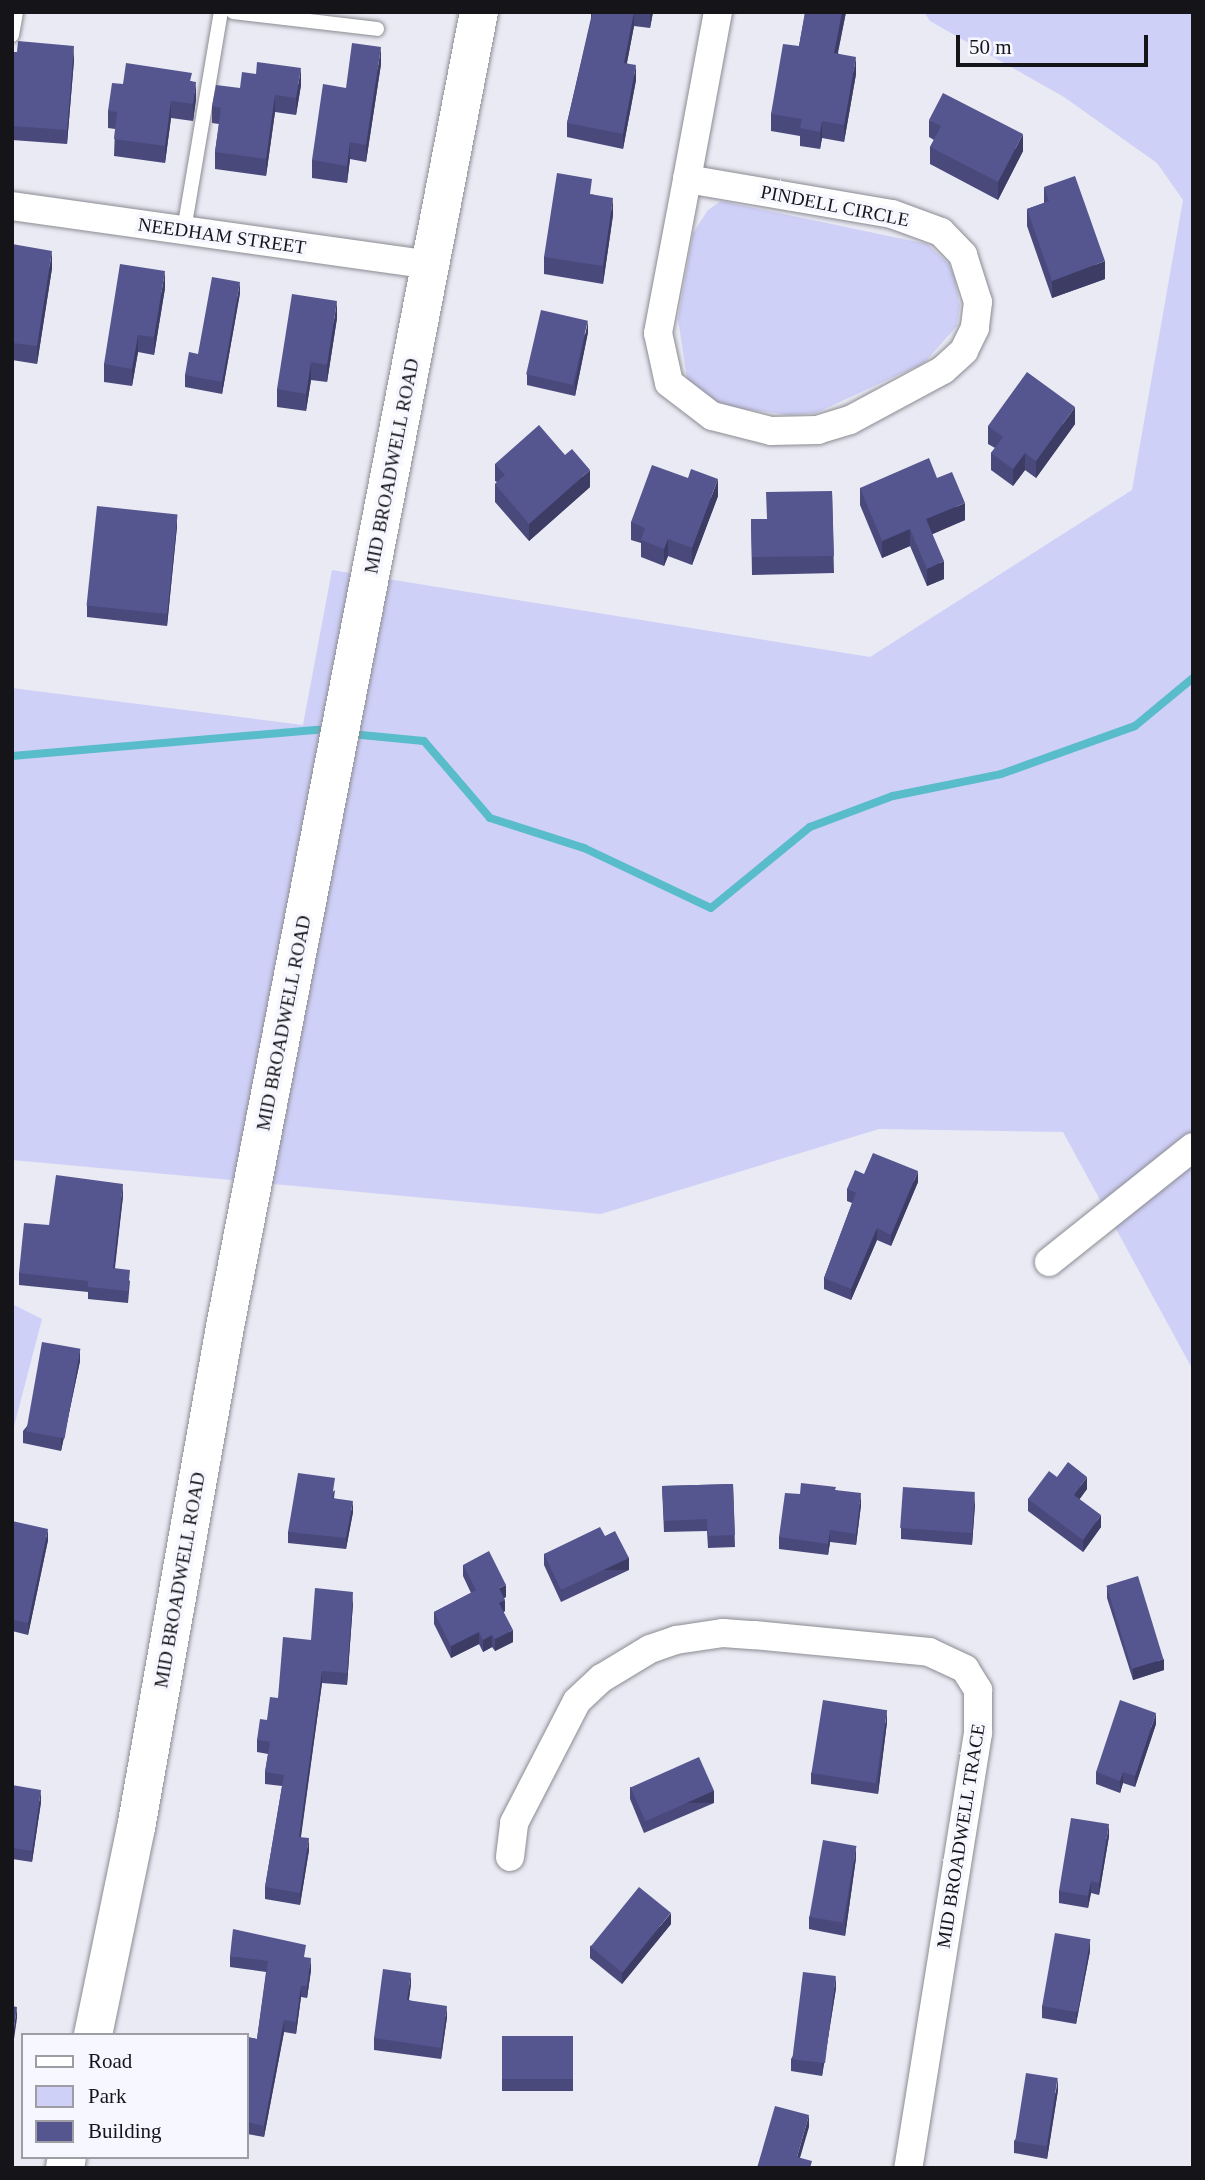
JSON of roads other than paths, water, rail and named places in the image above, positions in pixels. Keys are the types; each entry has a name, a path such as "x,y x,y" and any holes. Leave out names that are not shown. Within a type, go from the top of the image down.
{"street":[{"name":"MID BROADWELL ROAD","path":"93,2033 136,1828 225,1326 479,12"},
{"name":"PINDELL CIRCLE","path":"687,179 892,214 941,232 963,255 978,302 975,328 964,351 943,370 850,419 818,430 771,431 712,416 690,402 669,383 658,333 718,12"},
{"name":"NEEDHAM STREET","path":"12,206 431,265"},
{"path":"1049,1262 1193,1147"},
{"name":"MID BROADWELL TRACE","path":"510,1857 514,1823 578,1701 602,1678 650,1649 723,1633 754,1634 929,1652 965,1669 978,1690 978,1733 908,2168"}],"lane":[{"path":"12,35 16,12"},
{"path":"184,230 220,12"},
{"path":"233,12 377,29"}],"waterway":[{"path":"351,734 424,741 490,818 584,848 711,908 810,827 893,796 1001,774 1135,726 1193,678"},
{"path":"12,756 318,730"}]}
